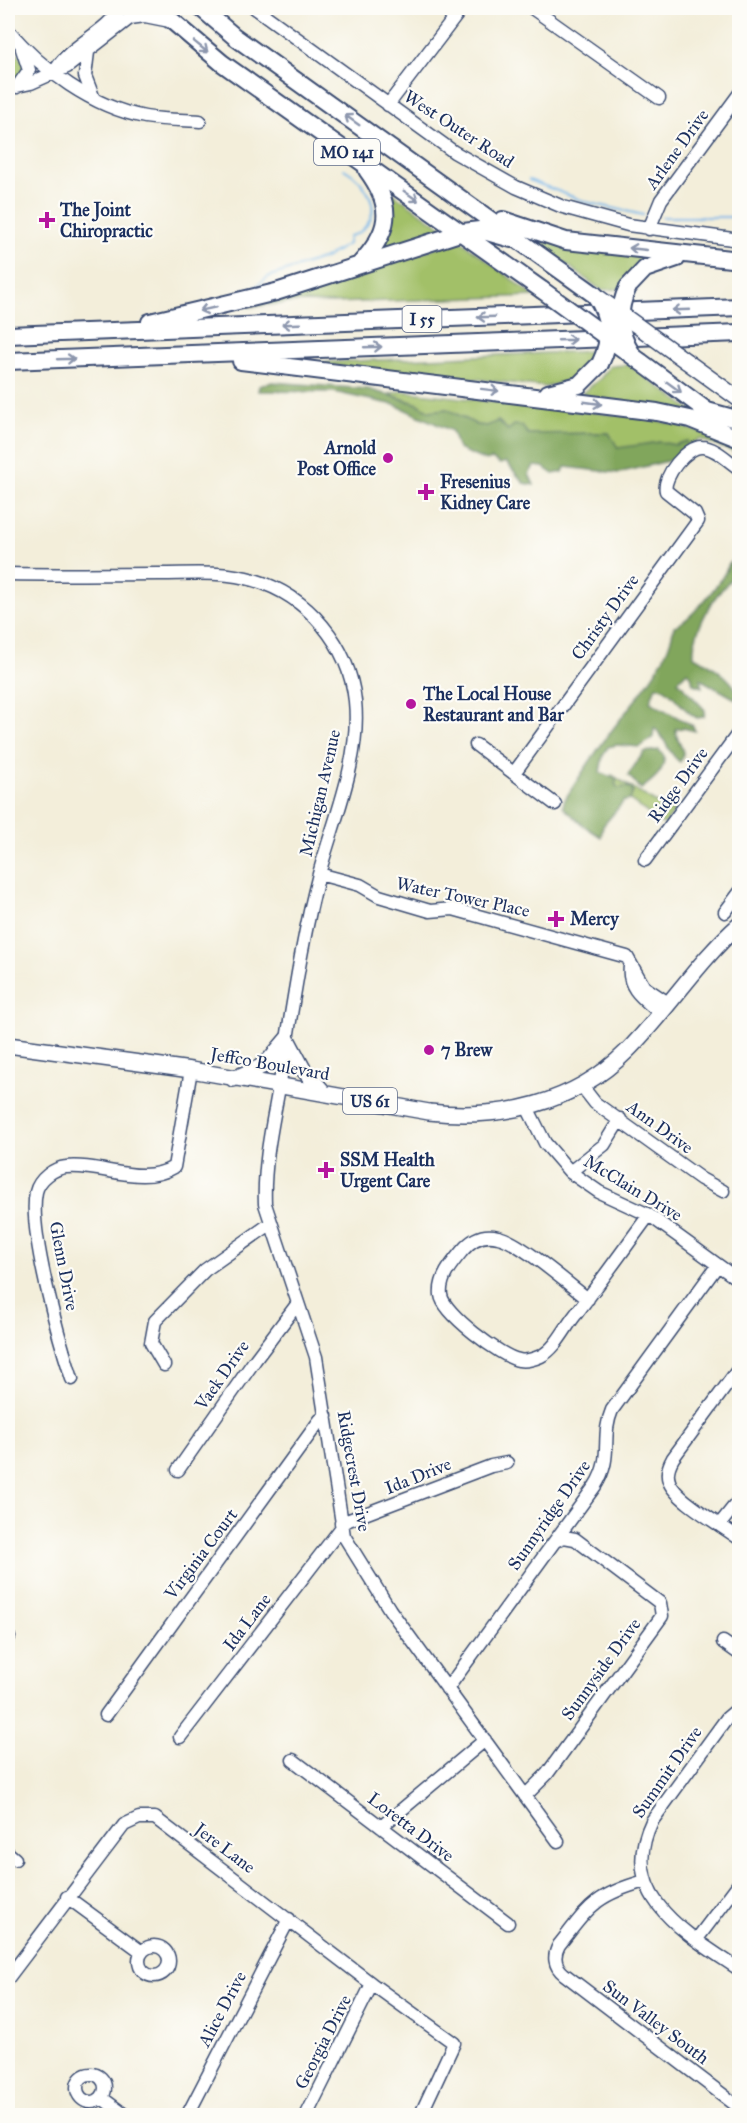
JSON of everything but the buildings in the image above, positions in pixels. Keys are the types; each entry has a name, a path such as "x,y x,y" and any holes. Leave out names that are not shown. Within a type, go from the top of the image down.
{"highway":[{"name":"MO 141","path":"157,8 229,69 463,232 708,411"},
{"name":"MO 141","path":"201,8 274,64 591,292"},
{"path":"360,266 378,244 386,214 381,191 362,162"},
{"path":"483,213 566,241 740,260"},
{"path":"105,332 276,292 463,232 489,231 526,244"},
{"path":"639,360 623,338 620,312 628,287 635,277 655,263 696,255"},
{"path":"535,395 579,385 600,364 608,338 607,316 591,292"},
{"name":"I 55","path":"8,335 740,307"},
{"name":"I 55","path":"8,361 740,333"},
{"path":"188,354 535,395 673,414 740,439"},
{"path":"708,411 740,420"}],"main road":[{"name":"MO 141","path":"591,292 740,400"},
{"name":"MO 141","path":"708,411 740,433"},
{"name":"Jeffco Boulevard","path":"8,1045 191,1070 279,1087 453,1114 494,1114 527,1107 581,1085 626,1053 740,924"},
{"path":"232,1079 265,1065 287,1039 303,1069 324,1093"}],"street":[{"path":"54,73 61,61 99,31 121,8"},
{"name":"West Outer Road","path":"255,8 454,152 508,183 579,212 649,229 740,240"},
{"path":"388,105 462,8"},
{"path":"532,8 659,98"},
{"path":"12,88 54,73 88,52 129,18 145,16 171,21"},
{"path":"12,35 54,73 94,99 142,116 200,121"},
{"path":"12,35 29,65 27,75 12,88"},
{"path":"88,52 85,76 94,99"},
{"name":"Arlene Drive","path":"649,229 661,200 740,93"},
{"name":"Christy Drive","path":"514,773 698,521 697,516 665,489 665,482 680,462 695,448 709,448 740,469"},
{"name":"Michigan Avenue","path":"8,574 221,574 246,578 271,586 307,609 325,629 341,654 351,682 355,708 349,766 319,874 299,964 279,1087"},
{"name":"Ridge Drive","path":"645,860 740,731"},
{"path":"476,745 555,804"},
{"name":"Water Tower Place","path":"319,874 360,885 379,896 430,911 453,909 627,957 630,966 644,987 664,1008"},
{"path":"725,912 740,892"},
{"name":"Glenn Drive","path":"72,1379 60,1339 35,1223 36,1190 45,1177 66,1167 155,1175 174,1167 191,1070"},
{"name":"Ann Drive","path":"581,1085 591,1100 701,1179 723,1191"},
{"name":"Ridgecrest Drive","path":"279,1087 265,1186 270,1224 316,1357 342,1525 352,1551 390,1610 558,1841"},
{"name":"McClain Drive","path":"527,1107 545,1143 570,1172 599,1192 649,1215 740,1281"},
{"path":"570,1172 604,1145 620,1119"},
{"path":"588,1299 509,1241 489,1236 479,1237 468,1244 452,1263 441,1285 441,1296 446,1309 456,1319 503,1353 520,1361 543,1355 588,1299 649,1215"},
{"path":"164,1365 151,1343 155,1321 205,1270 270,1224"},
{"name":"Sunnyridge Drive","path":"447,1689 605,1469 608,1455 607,1425 612,1410 717,1266"},
{"name":"Vaek Drive","path":"178,1470 298,1303"},
{"path":"740,1368 673,1458 667,1472 673,1489 740,1539"},
{"name":"Virginia Court","path":"106,1715 320,1420 326,1416"},
{"name":"Ida Drive","path":"342,1525 491,1466 507,1463"},
{"path":"720,1524 740,1500"},
{"name":"Ida Lane","path":"180,1737 342,1525"},
{"name":"Sunnyside Drive","path":"525,1796 547,1774 662,1616 660,1603 575,1539 564,1537 555,1541"},
{"path":"723,1642 740,1654"},
{"name":"Summit Drive","path":"645,1881 642,1852 652,1821 727,1718 740,1707"},
{"path":"381,1827 485,1740"},
{"name":"Loretta Drive","path":"293,1760 508,1923"},
{"name":"Jere Lane","path":"8,1978 67,1897 124,1825 139,1818 155,1818 289,1918 372,1984 454,2043 420,2115"},
{"path":"645,1881 663,1912 740,1970"},
{"name":"Sun Valley South","path":"645,1881 611,1892 594,1903 558,1945 555,1960 564,1974 740,2108"},
{"path":"698,1939 740,1882"},
{"path":"67,1897 142,1952"},
{"name":"Alice Drive","path":"187,2115 289,1918"},
{"name":"Georgia Drive","path":"306,2115 372,1984"},
{"path":"102,2098 126,2115"}],"green space":[{"path":"8,42 25,63 18,80 8,83"},
{"path":"388,190 446,230 380,252"},
{"path":"531,238 651,259 618,289 601,290"},
{"path":"460,240 534,296 332,303 299,302 248,307"},
{"path":"596,351 589,367 580,377 546,387 448,376 426,377 308,363"},
{"path":"629,365 702,418 581,394 601,378 610,366"},
{"path":"272,382 368,389 418,404 429,411 447,409 477,425 487,426 498,421 508,430 514,425 522,426 528,434 609,433 618,448 660,442 675,445 687,441 688,445 672,460 618,473 565,467 563,472 553,474 543,467 534,466 529,474 534,485 524,483 506,462 500,464 492,459 486,461 458,449 452,431 395,405 334,392 258,391 259,386"},
{"path":"401,391 496,402 530,409 538,407 642,418 693,430 739,451 736,453 700,439 688,445 687,441 675,445 660,442 617,449 609,433 528,434 508,430 498,421 487,426 477,425 447,409 429,411 418,404 389,394"},
{"path":"739,558 734,574 703,618 697,634 694,656 716,669 730,681 738,694 739,701 700,679 702,687 693,684 691,675 687,672 678,681 705,710 704,717 697,718 666,690 656,686 650,702 693,726 695,731 676,729 683,754 680,762 654,728 653,737 640,747 617,745 608,747 603,756 600,772 617,780 615,784 618,788 628,787 633,791 630,800 624,801 603,826 601,837 584,826 563,807 564,801 597,750 653,677 671,640 674,626 681,623 706,599 729,563"},
{"path":"659,750 664,756 663,767 641,789 628,775 644,752"},
{"path":"612,775 664,808 675,811 665,824 661,823 630,800 633,791 628,787 618,788 609,777"}],"waterway":[{"path":"252,290 268,277 325,258 348,244 349,236 365,227 370,219 372,202 364,187 344,169"},
{"path":"529,180 586,202 643,215"},
{"path":"662,217 740,217"}],"place":[{"name":"The Joint Chiropractic","path":"47,220"},
{"name":"Arnold Post Office","path":"388,458"},
{"name":"Fresenius Kidney Care","path":"426,492"},
{"name":"The Local House Restaurant and Bar","path":"411,704"},
{"name":"Mercy","path":"556,919"},
{"name":"7 Brew","path":"429,1050"},
{"name":"SSM Health Urgent Care","path":"326,1170"}]}
